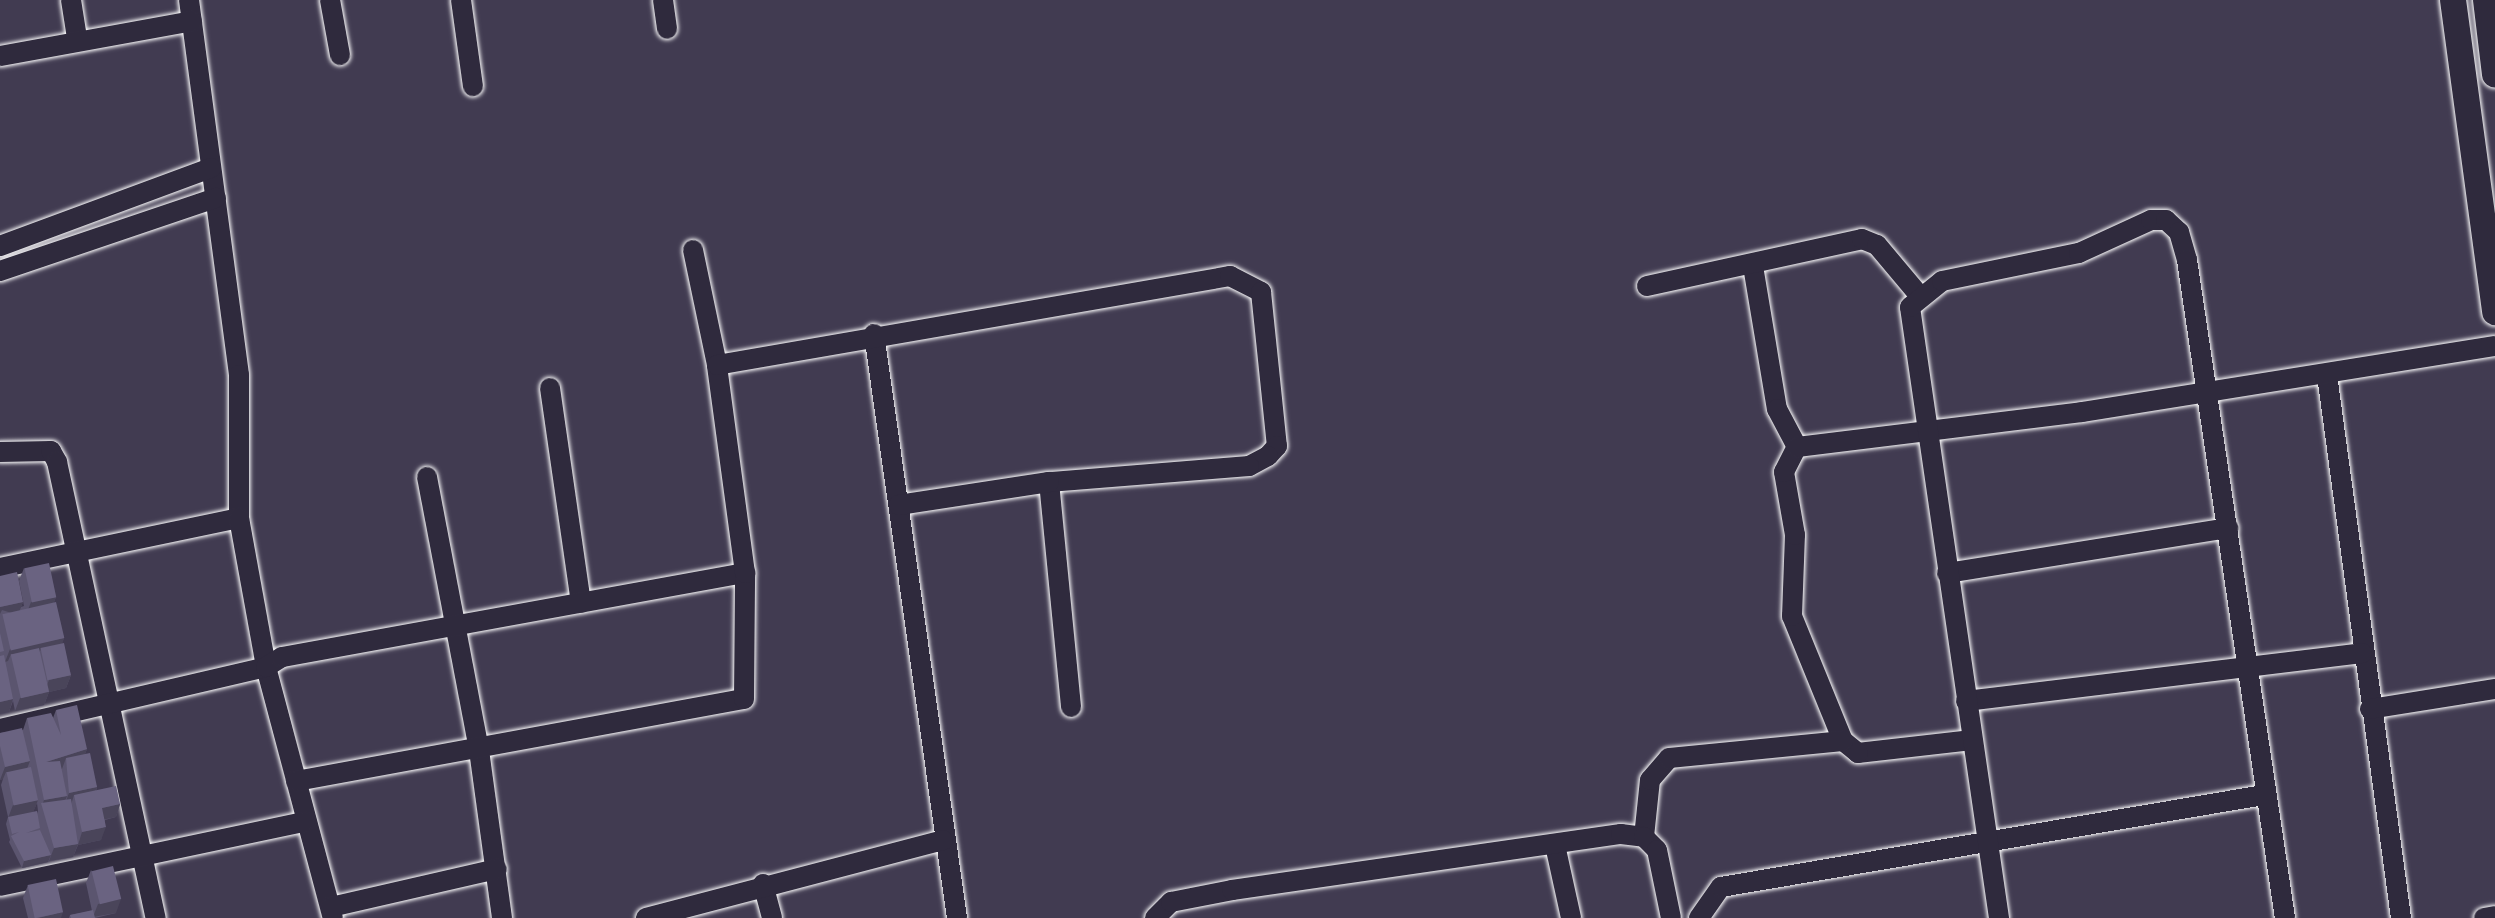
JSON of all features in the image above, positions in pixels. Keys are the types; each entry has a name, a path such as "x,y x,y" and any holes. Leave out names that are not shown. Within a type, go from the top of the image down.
{"main road":[{"path":"2453,0 2495,312"},
{"path":"2487,10 2495,74"}],"street":[{"path":"71,0 77,39"},
{"path":"330,0 340,55"},
{"path":"461,0 473,86"},
{"path":"663,0 667,29"},
{"path":"0,56 190,10 231,290 239,518 266,667 304,822 332,913 497,869"},
{"path":"0,246 211,168"},
{"path":"0,271 216,198"},
{"path":"1999,918 1923,428 1910,307 1919,295 1942,281 2079,253 2166,220 2179,232 2187,260 2250,665 2264,795 2285,918"},
{"path":"1647,286 1753,266 1862,239 1877,245 1919,295"},
{"path":"296,781 734,706 748,690 745,573 717,365 693,250"},
{"path":"1753,266 1777,409 1797,447"},
{"path":"717,365 874,334 1230,276 1261,292 1277,446 1268,456 1249,466 1049,482 899,505"},
{"path":"874,334 943,840 957,918"},
{"path":"1797,447 2327,375 2495,346"},
{"path":"2327,375 2362,653 2401,918"},
{"path":"550,388 581,603"},
{"path":"1797,447 1784,472 1795,535 1792,616 1843,741 1858,753 1972,740"},
{"path":"0,452 51,451 78,553 156,918"},
{"path":"427,477 479,750 502,918"},
{"path":"1049,482 1071,707"},
{"path":"0,568 239,518"},
{"path":"1947,573 2228,528"},
{"path":"0,729 110,706 266,667 282,657 745,573"},
{"path":"1966,701 2362,653"},
{"path":"2370,709 2495,689"},
{"path":"1644,837 1650,780 1669,758 1843,741"},
{"path":"1699,918 1721,887 2264,795"},
{"path":"0,886 304,822"},
{"path":"1155,918 1171,902 1232,890 1555,845 1644,837"},
{"path":"1644,837 1657,850 1671,918"},
{"path":"646,918 763,884 943,840"},
{"path":"1555,845 1571,918"},
{"path":"763,884 772,918"},
{"path":"2484,918 2495,916"}],"building":[{"path":"49,563 56,597 32,602 25,568"},
{"path":"17,572 23,602 0,607 0,576"},
{"path":"56,602 64,638 11,650 2,614"},
{"path":"64,643 71,675 47,680 41,648"},
{"path":"39,648 49,692 21,698 11,655"},
{"path":"4,655 13,699 0,702 0,656"},
{"path":"77,705 87,749 46,762 60,761 67,796 44,800 27,718 51,713 61,735 56,710"},
{"path":"22,728 30,761 5,767 0,733"},
{"path":"90,753 97,787 69,793 66,758"},
{"path":"31,767 38,800 14,805 7,772"},
{"path":"116,786 120,804 102,808 106,827 82,832 74,795"},
{"path":"71,799 78,844 54,848 41,803"},
{"path":"37,811 40,828 26,833 40,830 51,855 24,861 11,836 19,832 12,834 8,817"},
{"path":"113,866 121,899 100,904 92,871"},
{"path":"56,879 63,912 35,918 28,885"},
{"path":"93,910 95,918 71,918 70,915"}]}
